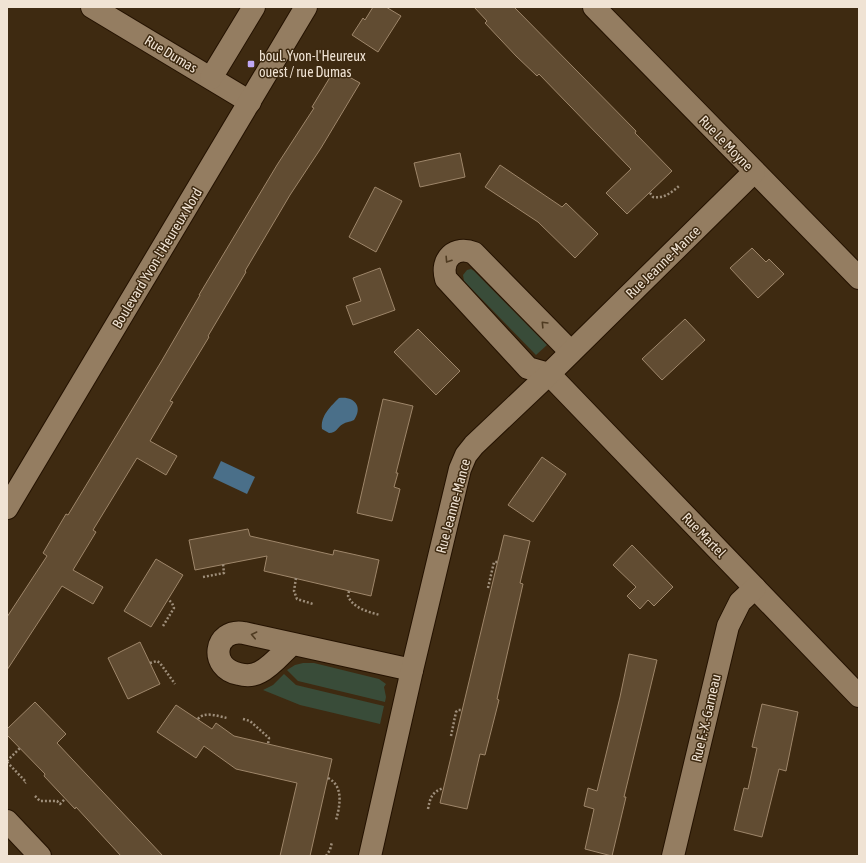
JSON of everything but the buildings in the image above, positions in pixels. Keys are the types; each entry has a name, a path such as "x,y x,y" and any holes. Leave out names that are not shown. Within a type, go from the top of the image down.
{"street":[{"name":"Rue Dumas","path":"92,7 250,102"},
{"path":"211,78 254,7"},
{"name":"Boulevard Yvon-l'Heureux Nord","path":"7,508 306,7"},
{"name":"Rue Le Moyne","path":"594,7 859,278"},
{"name":"Rue Jeanne-Mance","path":"370,856 412,670 463,461 474,445 549,374 754,172"},
{"path":"549,374 528,368 449,283 446,279 444,269 447,259 450,256 459,251 469,251 474,253 571,352"},
{"name":"Rue Martel","path":"549,374 859,696"},
{"name":"Rue F.-X.-Garneau","path":"673,856 728,626 740,602 755,588"},
{"path":"292,644 412,670"},
{"path":"7,821 40,856"}],"path":[{"path":"650,193 653,197 661,197 668,195 679,186"},
{"path":"488,588 494,562 497,562"},
{"path":"203,577 224,573 223,564"},
{"path":"296,578 294,592 297,599 313,604"},
{"path":"349,591 348,596 355,605 368,612 380,615"},
{"path":"163,626 174,608 168,599"},
{"path":"150,663 157,661 160,663 175,684"},
{"path":"451,736 456,712 458,710 462,710"},
{"path":"198,719 203,715 215,715 227,718"},
{"path":"243,719 250,721 269,738 268,744"},
{"path":"20,748 7,762 26,782 25,783"},
{"path":"328,778 333,781 339,793 340,804 336,820"},
{"path":"428,809 429,801 433,794 443,788"},
{"path":"35,796 40,801 57,801 60,804 65,798"},
{"path":"326,856 330,850 332,842"}],"green space":[{"path":"471,269 547,345 536,355 464,281 463,275 467,270"},
{"path":"314,663 379,679 386,684 384,687 386,697 385,702 298,681 287,670 295,665"},
{"path":"284,674 296,685 384,706 380,724 300,705 263,690 273,685"}],"water":[{"path":"339,398 349,399 356,403 358,411 357,415 354,420 344,423 334,432 329,433 322,429 324,416"},
{"path":"221,461 255,477 247,494 213,478"}],"place":[{"name":"boul. Yvon-l'Heureux ouest / rue Dumas","path":"251,64"}]}
